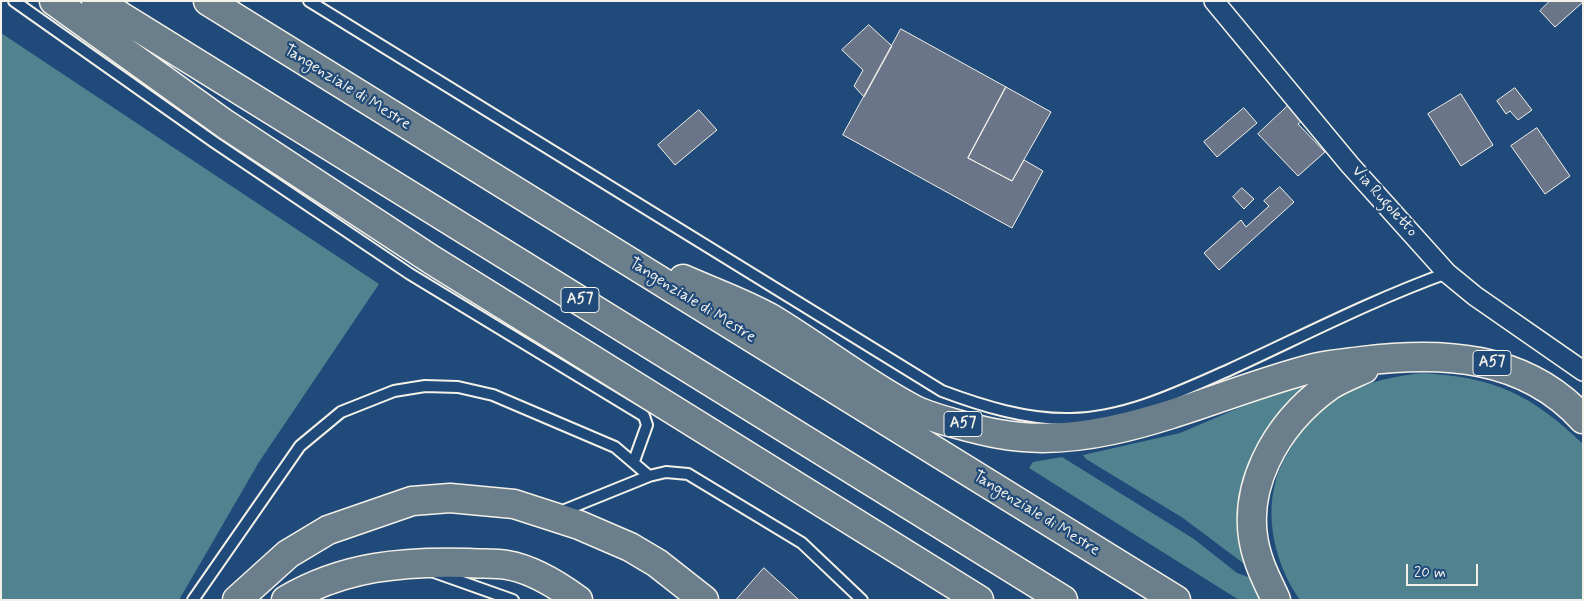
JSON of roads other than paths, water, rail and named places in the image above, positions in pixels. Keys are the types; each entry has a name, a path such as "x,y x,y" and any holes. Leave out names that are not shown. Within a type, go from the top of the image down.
{"highway":[{"name":"A57","path":"54,1 225,124 382,228 979,600"},
{"name":"A57","path":"96,1 1063,600"},
{"name":"Tangenziale di Mestre","path":"208,1 1176,600"},
{"name":"A57","path":"576,230 770,318 917,411 1000,434 1056,438 1112,430 1182,410 1316,367 1385,358 1432,355 1490,362 1542,385 1583,419"},
{"name":"A57","path":"1276,600 1257,556 1252,524 1257,482 1273,444 1297,413 1330,385 1385,358"},
{"path":"237,600 288,554 328,530 412,501 450,498 514,504 552,516 630,547 657,563 704,600"},
{"path":"286,600 312,584 368,569 407,563 508,565 556,584 578,600"}],"street":[{"name":"Via Rugoletto","path":"1214,1 1350,165 1447,273 1476,296 1583,371"}],"lane":[{"path":"14,1 214,142 410,274 644,416 647,425 634,462"},
{"path":"309,1 942,391 1019,414 1069,420 1096,418 1163,400 1394,292 1447,273"},
{"path":"193,600 300,446 341,412 394,391 425,386 458,386 493,395 615,447 650,476"},
{"path":"552,516 650,476 680,472 696,479 802,543 862,600"},
{"path":"407,563 513,600"}]}
